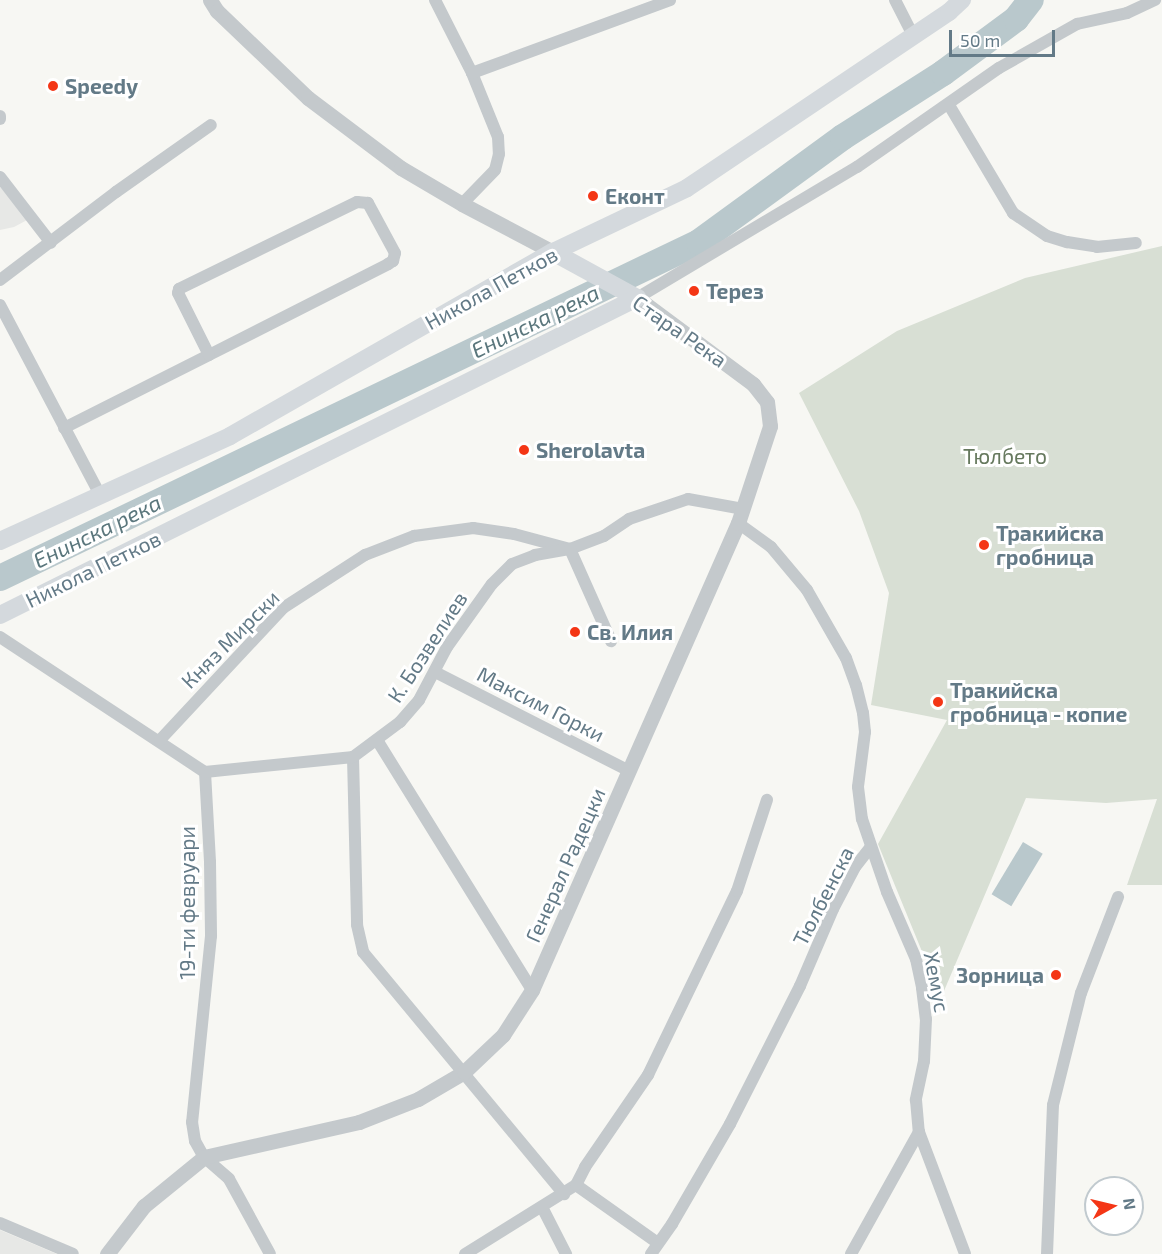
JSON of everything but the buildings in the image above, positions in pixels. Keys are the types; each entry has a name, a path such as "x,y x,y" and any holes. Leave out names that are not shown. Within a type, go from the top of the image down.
{"main road":[{"name":"Никола Петков","path":"0,540 230,436 553,252 687,188 777,130 949,12 962,0"},
{"name":"Стара Река","path":"553,252 577,263 630,295"},
{"name":"Никола Петков","path":"0,615 630,295"}],"street":[{"path":"210,0 217,11 308,98 401,168 462,204 553,252"},
{"path":"435,0 472,73 498,137 495,170 462,204"},
{"path":"472,73 670,0"},
{"path":"895,0 913,35"},
{"path":"630,295 857,167 999,68 1077,24 1126,13 1155,0"},
{"path":"949,105 1013,213 1047,236 1067,242 1097,247 1136,243"},
{"path":"0,280 116,192 211,125"},
{"path":"0,177 51,243"},
{"path":"64,428 209,355 393,261 395,253 368,202 357,202 179,289 178,293 209,355"},
{"name":"Стара Река","path":"630,295 753,384 767,402"},
{"path":"0,305 100,495"},
{"name":"Генерал Радецки","path":"204,1157 359,1122 418,1099 464,1072 503,1035 532,990 740,516 770,426 767,402"},
{"path":"611,641 570,549 604,536 629,519 688,499 740,516"},
{"name":"Тюлбенска","path":"651,1254 730,1124 800,986 833,909 855,867 870,848 862,819 858,787 865,732 863,713 846,658 807,590 771,547 740,516"},
{"name":"Княз Мирски","path":"160,740 283,608 365,555 414,536 472,528 514,534 570,549"},
{"name":"К. Бозвелиев","path":"205,772 353,757 400,722 419,700 447,647 479,602 512,564 535,555 570,549"},
{"path":"0,637 160,740 205,772"},
{"name":"Максим Горки","path":"435,672 629,771"},
{"path":"377,740 532,990"},
{"path":"353,757 357,925 363,952 564,1194"},
{"name":"19-ти февруари","path":"205,772 211,936 192,1122 195,1141 204,1157 229,1179 270,1254"},
{"path":"465,1254 576,1185 585,1167 648,1075 737,891 767,800"},
{"name":"Хемус","path":"870,848 916,959 922,988 926,1019 924,1061 916,1100 919,1132"},
{"path":"1047,1254 1053,1105 1081,993 1118,897"},
{"path":"851,1254 919,1132"},
{"path":"919,1132 964,1254"},
{"path":"107,1254 144,1206 204,1157"},
{"path":"576,1185 658,1243"},
{"path":"542,1207 566,1254"},
{"path":"0,1223 73,1254"}],"shaded area":[{"path":"0,187 29,219 14,227 0,230"},
{"path":"1023,842 1043,854 1011,906 992,894"},
{"path":"0,1230 57,1254 0,1254"}],"green space":[{"name":"Тюлбето","path":"1162,246 1162,885 1127,885 1157,799 1106,803 1026,798 941,998 878,844 947,720 871,705 889,593 859,511 799,393 897,331 1025,278"}],"waterway":[{"name":"Енинска река","path":"0,578 699,242 843,137 943,73 1016,19 1031,0"}],"place":[{"name":"Speedy","path":"53,86"},
{"name":"Еконт","path":"593,196"},
{"name":"Терез","path":"694,291"},
{"name":"Sherolavta","path":"524,450"},
{"name":"Тракийска гробница","path":"984,545"},
{"name":"Св. Илия","path":"575,632"},
{"name":"Тракийска гробница - копие","path":"938,702"},
{"name":"Зорница","path":"1056,975"}]}
